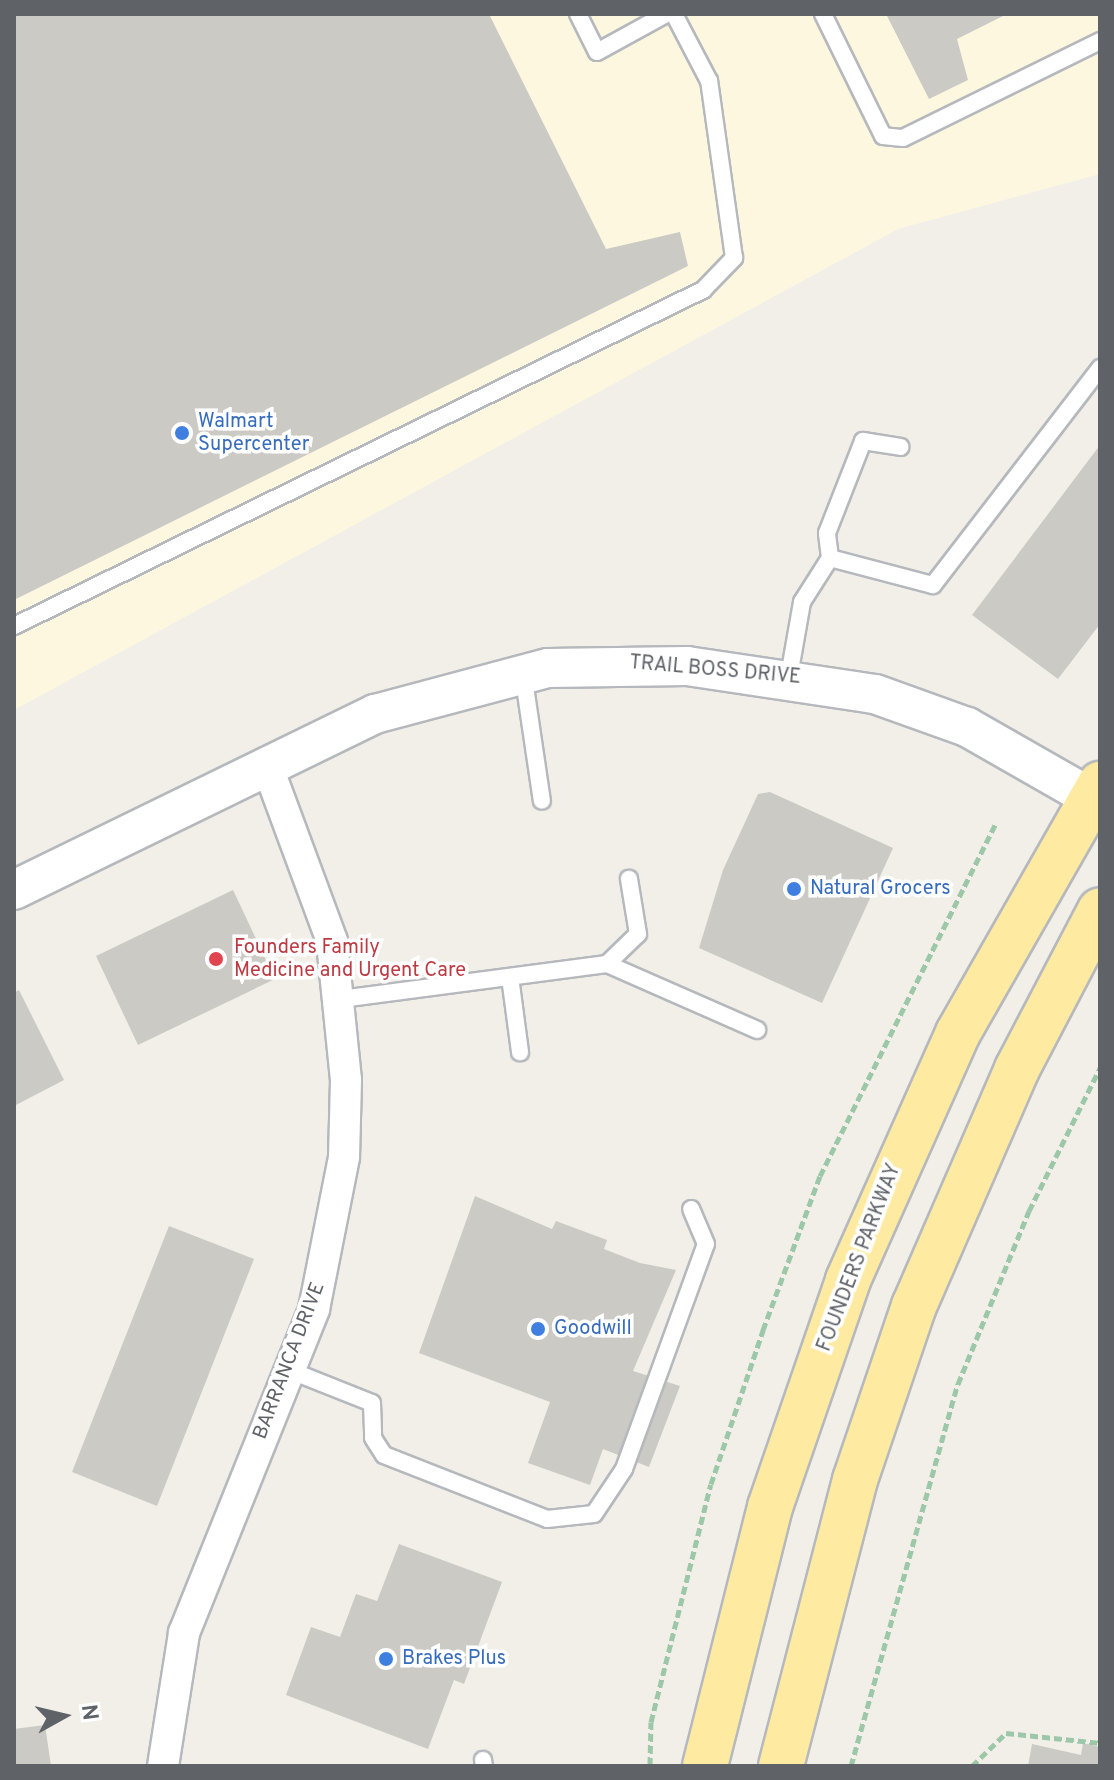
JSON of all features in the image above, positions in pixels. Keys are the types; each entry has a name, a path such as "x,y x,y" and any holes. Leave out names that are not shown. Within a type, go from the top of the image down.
{"highway":[{"name":"FOUNDERS PARKWAY","path":"700,1760 770,1507 848,1280 958,1033 1097,795"},
{"path":"781,1766 855,1480 914,1306 1011,1083 1100,910"}],"street":[{"name":"TRAIL BOSS DRIVE","path":"14,890 266,763 387,709 522,671 644,662 789,676 875,694 967,727 1097,795"},
{"name":"BARRANCA DRIVE","path":"163,1766 184,1633 314,1309 337,1211 346,1080 341,999 314,881 266,763"}],"lane":[{"path":"578,14 597,52 666,14"},
{"path":"14,626 703,290 734,258 709,81 674,14"},
{"path":"823,14 883,136 903,138 1100,41"},
{"path":"830,558 933,585 1100,368"},
{"path":"789,676 802,602 830,558 827,533 863,441 901,447"},
{"path":"522,671 542,801"},
{"path":"607,964 638,934 629,879"},
{"path":"341,999 607,964 757,1030"},
{"path":"510,977 520,1052"},
{"path":"289,1370 372,1403 373,1438 384,1455 547,1519 594,1514 624,1469 706,1244 691,1209"}],"path":[{"path":"650,1765 651,1722 711,1484 784,1274 899,1006 996,823"},
{"path":"851,1766 958,1384 1029,1211 1100,1068"},
{"path":"972,1766 1006,1733 1100,1743"}],"shaded area":[{"path":"14,14 1100,14 1100,174 898,229 14,710"}],"building":[{"name":"Walmart Supercenter","path":"14,14 489,14 606,249 680,232 688,266 14,600"},
{"path":"886,14 1007,14 957,39 968,80 929,99"},
{"path":"1100,445 1100,624 1058,679 972,615"},
{"name":"Natural Grocers","path":"770,792 893,848 822,1003 699,948 723,870 758,794"},
{"path":"233,890 275,979 138,1045 96,956"},
{"path":"19,990 64,1080 14,1106 14,993"},
{"name":"Goodwill","path":"475,1196 552,1229 556,1221 607,1240 604,1249 640,1263 676,1270 633,1371 680,1386 649,1467 603,1449 590,1485 528,1463 550,1402 419,1353"},
{"path":"169,1226 254,1259 157,1506 72,1472"},
{"name":"Brakes Plus","path":"399,1544 502,1582 464,1684 454,1680 428,1749 286,1695 311,1627 340,1637 356,1594 377,1601"},
{"path":"45,1725 51,1766 14,1766 14,1729"},
{"path":"1083,1743 1100,1747 1100,1766 1028,1766 1032,1744 1081,1755"}],"place":[{"name":"Walmart Supercenter","path":"182,433"},
{"name":"Natural Grocers","path":"794,889"},
{"name":"Founders Family Medicine and Urgent Care","path":"216,959"},
{"name":"Goodwill","path":"538,1329"},
{"name":"Brakes Plus","path":"386,1659"}]}
